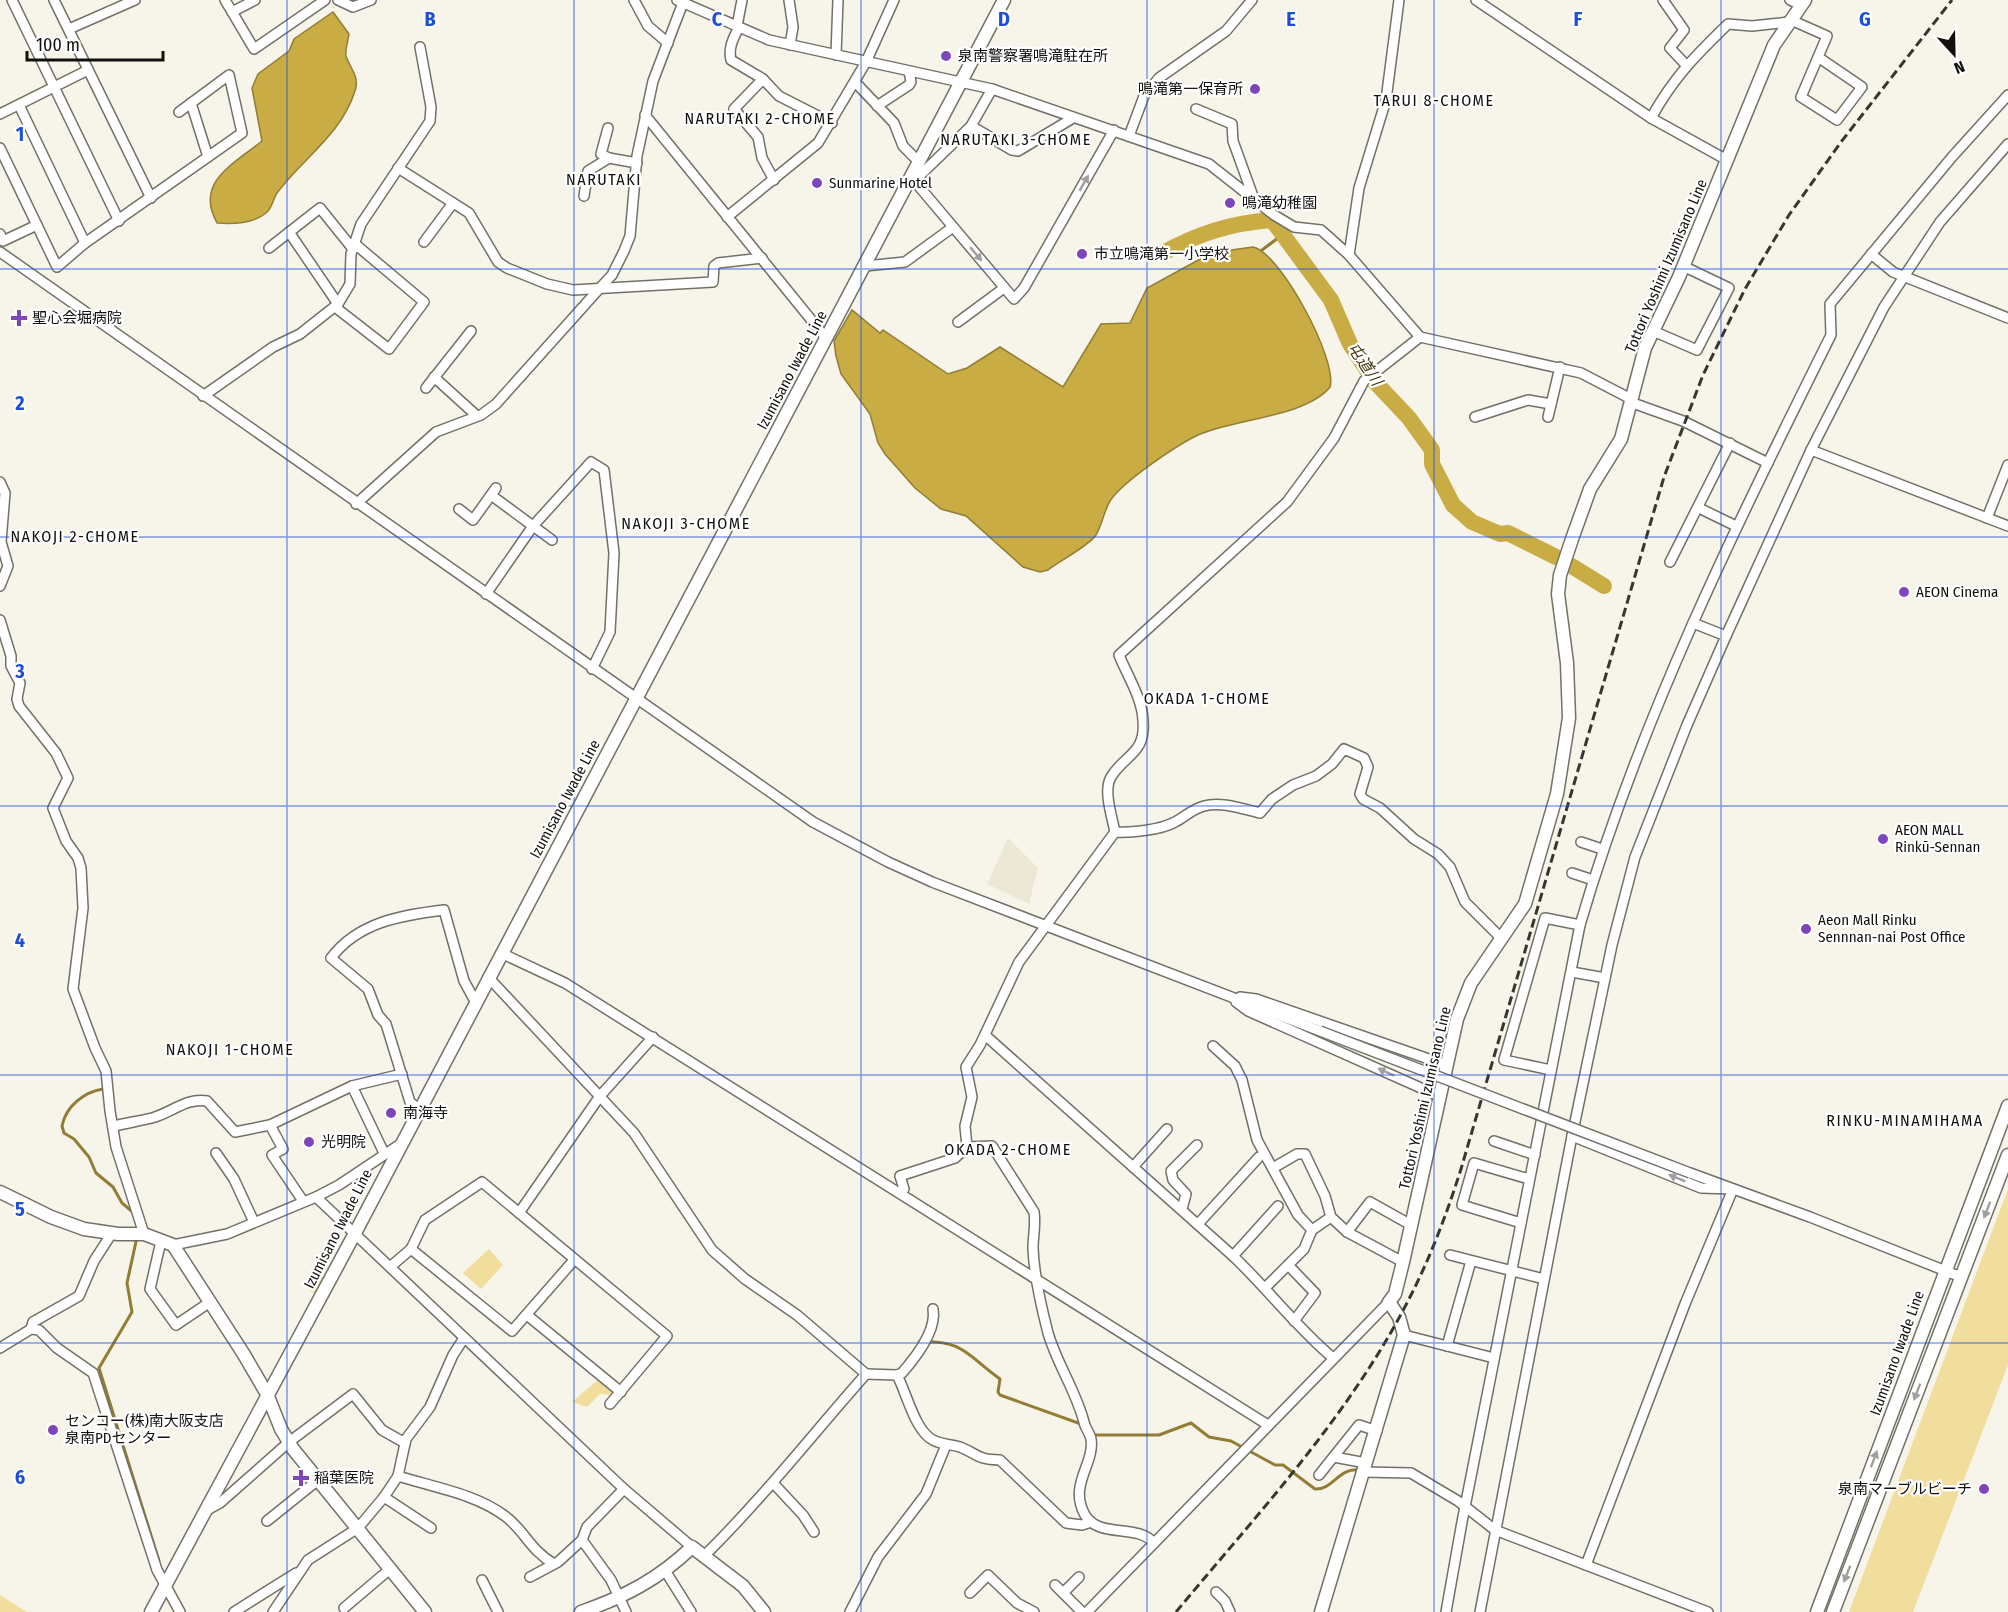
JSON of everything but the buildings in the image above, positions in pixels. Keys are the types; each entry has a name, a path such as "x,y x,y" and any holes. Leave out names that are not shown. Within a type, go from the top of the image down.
{"main road":[{"name":"Izumisano Iwade Line","path":"151,1612 354,1235 634,699 913,179 919,162 1003,0"},
{"name":"Tottori Yoshimi Izumisano Line","path":"1389,1302 1395,1294 1403,1262 1457,1019 1468,990 1525,904 1557,794 1569,718 1567,663 1558,594 1560,575 1590,489 1621,440 1645,348 1683,266 1774,45 1799,2"},
{"name":"Izumisano Iwade Line","path":"1817,1612 2008,1106"},
{"name":"Izumisano Iwade Line","path":"1833,1612 2008,1155"},
{"path":"0,1192 51,1217 84,1229 144,1234 167,1243 210,1302 267,1394 289,1442 425,1612"},
{"path":"1321,1612 1404,1335 1399,1317 1389,1302"},
{"path":"582,1612 620,1597 666,1572 692,1547 743,1586 765,1612"}],"street":[{"path":"12,0 119,220"},
{"path":"54,0 151,198"},
{"path":"69,29 122,3 135,0"},
{"path":"225,0 254,49 325,0"},
{"path":"232,12 255,0"},
{"path":"338,0 353,7 371,0"},
{"path":"634,0 648,26 668,43"},
{"path":"742,0 738,27 729,53 732,60 763,79 779,96 832,123"},
{"path":"789,0 793,27 790,45"},
{"path":"836,55 838,0"},
{"path":"727,217 805,156 832,123 866,62 894,0"},
{"path":"1129,136 1144,96 1159,78 1226,32 1252,0"},
{"path":"1349,255 1359,188 1386,99 1399,0"},
{"path":"1476,0 1651,118 1728,160"},
{"path":"1663,0 1684,30 1670,48 1686,65"},
{"path":"356,504 436,432 477,416 496,404 612,275 630,236 637,163 653,81 682,1 769,40 992,89 1209,164 1254,200 1294,227 1314,227 1321,230 1349,255 1420,337 1581,373 1630,401 1683,421 1768,463"},
{"path":"1651,118 1670,84 1728,24 1752,26 1790,21 1827,36 1818,57 1801,97 1836,120 1862,87 1818,57"},
{"path":"203,396 273,347 300,334 336,306 350,284 354,246 361,224 430,121 431,107 420,47"},
{"path":"0,114 88,70"},
{"path":"877,106 909,85 911,82 909,71"},
{"path":"1,153 57,267 85,243 242,133 229,75 179,112"},
{"path":"763,79 734,109 758,136 762,158 774,180"},
{"path":"855,82 898,128 908,153 919,162"},
{"path":"992,89 971,126 913,179 1014,299 1024,288 1114,130"},
{"path":"1446,1612 1464,1507 1580,925 1602,849 1693,623 1736,526 1831,335 1830,304 2008,95"},
{"path":"191,104 208,157"},
{"path":"19,105 85,243"},
{"path":"1196,109 1232,124 1233,141 1254,200"},
{"path":"645,115 826,338"},
{"path":"971,126 999,140 1012,150 1018,151 1072,118"},
{"path":"608,128 601,154 609,158 637,163"},
{"path":"1480,1612 1572,1137 1605,978 1635,857 1687,725 1726,636 1811,450 1884,307 1941,222 2008,144"},
{"path":"584,196 588,171 609,158"},
{"path":"398,168 453,203 476,221 498,262 507,268 565,288 599,289 713,282 714,266 718,263 762,258"},
{"path":"424,242 453,203"},
{"path":"270,248 289,232 320,208 354,246 424,302 389,348 336,306 289,232"},
{"path":"0,234 3,241 37,225"},
{"path":"865,266 904,262 953,227"},
{"path":"0,252 634,699 813,822 850,843 932,882 1961,1277"},
{"path":"1871,254 1903,277 2008,318"},
{"path":"1653,331 1697,350 1728,288 1683,266"},
{"path":"958,322 1004,288"},
{"path":"426,388 471,331"},
{"path":"967,1147 964,1126 972,1097 966,1067 985,1035 1019,962 1044,925 1115,832 1108,788 1110,778 1134,754 1143,730 1141,708 1119,655 1287,502 1334,438 1364,381 1406,351 1420,337"},
{"path":"1548,417 1560,367"},
{"path":"434,377 477,416"},
{"path":"1475,417 1528,400 1551,404"},
{"path":"1671,562 1730,443"},
{"path":"1811,450 2008,526"},
{"path":"486,594 533,526 591,462 604,470 614,553 610,632 592,669"},
{"path":"1986,518 2008,465"},
{"path":"0,482 5,493 1,542 8,566 0,586"},
{"path":"459,508 473,520 493,491 552,540"},
{"path":"1699,508 1736,526"},
{"path":"0,620 11,656 11,666 20,683 17,699 19,706 56,753 68,778 53,808 66,841 78,858 81,868 83,908 73,989 106,1071 116,1147 144,1234"},
{"path":"1693,623 1726,636"},
{"path":"1115,832 1135,833 1175,823 1187,812 1206,805 1220,805 1260,813 1272,799 1293,785 1316,776 1332,764 1344,749 1364,758 1368,767 1360,794 1363,799 1380,808 1414,839 1438,854 1450,867 1465,902 1501,938"},
{"path":"1581,843 1602,849"},
{"path":"1572,873 1593,880"},
{"path":"418,1109 410,1102 386,1024 378,1015 368,989 332,958 336,951 378,921 444,910 464,981 475,1001"},
{"path":"1551,1070 1504,1060 1545,918 1580,925"},
{"path":"501,953 565,983 1268,1425"},
{"path":"1572,972 1605,978"},
{"path":"488,977 634,1133 712,1250 723,1262 797,1315 866,1374 897,1375 912,1362 928,1335 934,1315 933,1309"},
{"path":"1229,996 1256,999 1446,1065"},
{"path":"1229,996 1248,1011 1439,1096"},
{"path":"985,1035 1233,1256 1266,1287 1294,1322 1333,1358"},
{"path":"519,1213 600,1096 652,1037"},
{"path":"1213,1046 1235,1066 1242,1080 1257,1140 1298,1215 1312,1230"},
{"path":"114,1126 154,1118 173,1108 201,1100 207,1101 235,1132 270,1125 352,1086 402,1074"},
{"path":"352,1086 384,1153"},
{"path":"270,1125 282,1149 272,1155 303,1201"},
{"path":"1133,1167 1167,1129"},
{"path":"1572,1137 1701,1188 1733,1189"},
{"path":"1494,1141 1535,1155"},
{"path":"210,1302 176,1325 150,1289 167,1243 227,1233 253,1220 316,1197 339,1185 399,1145"},
{"path":"1182,1209 1186,1194 1173,1180 1171,1171 1197,1145"},
{"path":"901,1193 904,1189 900,1176 955,1158 967,1147 992,1146 1034,1212 1036,1224 1033,1245 1038,1288 1048,1332 1080,1404 1091,1441 1079,1496 1084,1514 1091,1522 1104,1528 1146,1536 1154,1543"},
{"path":"216,1153 234,1179 253,1220"},
{"path":"1273,1168 1297,1154 1305,1154 1325,1196 1331,1217 1347,1232 1403,1262"},
{"path":"1198,1224 1259,1156"},
{"path":"1521,1223 1462,1205 1474,1163 1529,1179"},
{"path":"390,1267 411,1249 425,1220 482,1182 667,1336 610,1404"},
{"path":"1586,1565 1685,1304 1733,1189"},
{"path":"316,1197 624,1489 692,1547"},
{"path":"1347,1232 1370,1202 1411,1225"},
{"path":"1233,1256 1278,1206"},
{"path":"1266,1287 1304,1249 1312,1230 1331,1217"},
{"path":"31,1329 33,1322 80,1296 94,1261 112,1233"},
{"path":"411,1249 512,1331 574,1260"},
{"path":"1450,1255 1544,1279"},
{"path":"1447,1346 1471,1261"},
{"path":"1288,1265 1314,1293 1294,1322"},
{"path":"1087,1612 1389,1302"},
{"path":"526,1315 621,1392"},
{"path":"0,1348 31,1329 39,1330 57,1348 93,1373 157,1570 180,1612"},
{"path":"1404,1335 1494,1358"},
{"path":"273,1612 308,1560 358,1528 384,1497 398,1476 405,1443 430,1407 464,1338"},
{"path":"704,1556 774,1484 792,1457 866,1374"},
{"path":"897,1375 922,1432 946,1445 960,1447 980,1459 1000,1461 1066,1523 1082,1525 1091,1522"},
{"path":"205,1511 220,1503 289,1442 353,1394 382,1430 405,1443"},
{"path":"1319,1475 1359,1425 1377,1431"},
{"path":"850,1612 878,1557 926,1494 946,1445"},
{"path":"1334,1457 1365,1468 1411,1473 1431,1483 1495,1530 1708,1612"},
{"path":"398,1476 493,1507 515,1524 531,1547 554,1564"},
{"path":"267,1521 318,1480"},
{"path":"774,1484 803,1515 814,1532"},
{"path":"530,1577 554,1564 582,1539 587,1527 624,1489"},
{"path":"384,1497 430,1528"},
{"path":"582,1539 620,1597 626,1612"},
{"path":"344,1608 390,1569"},
{"path":"234,1612 301,1570"},
{"path":"666,1572 691,1612"},
{"path":"970,1593 988,1575 1017,1603 1034,1612"},
{"path":"1063,1593 1079,1577"},
{"path":"482,1580 498,1612"},
{"path":"1055,1586 1082,1612"},
{"path":"1215,1592 1225,1601 1230,1612"}],"shaded area":[{"path":"333,12 349,34 346,56 354,73 356,86 349,107 331,133 287,180 268,211 261,217 249,221 217,223 211,209 210,196 214,185 229,166 262,141 252,88 258,74 289,51 294,39"},
{"path":"1253,247 1264,253 1278,267 1305,309 1325,354 1330,373 1330,387 1319,397 1304,405 1198,435 1164,455 1116,493 1092,539 1081,549 1048,570 1040,572 1023,567 966,516 941,509 915,488 885,454 878,443 870,414 841,374 834,341 852,310 880,333 883,330 948,374 967,368 1000,347 1063,387 1101,324 1130,323 1147,288 1217,252"},
{"path":"1008,838 1038,868 1029,904 987,884"},
{"path":"2008,1189 2008,1365 1913,1612 1849,1612"},
{"path":"489,1249 503,1265 481,1289 463,1273"},
{"path":"312,1274 327,1278 316,1295 302,1284"},
{"path":"599,1379 616,1395 600,1394 587,1407 572,1402"},
{"path":"0,1595 27,1612 0,1612"}],"waterway":[{"name":"屯道川","path":"1163,253 1216,230 1272,220 1331,300 1350,344 1374,381 1409,418 1432,450 1432,464 1453,505 1472,522 1500,534 1508,533 1556,557"},
{"path":"1262,250 1282,235"},
{"name":"屯道川","path":"1570,565 1604,586"},
{"path":"105,1086 77,1101 67,1112 62,1126 64,1133 74,1139 89,1157 96,1173 113,1187 122,1203 134,1213"},
{"path":"137,1237 127,1283 132,1312 99,1368 159,1561"},
{"path":"919,1342 956,1346 1000,1379 998,1392 1000,1395 1081,1424"},
{"path":"1092,1435 1159,1435 1191,1423 1209,1437 1231,1441 1275,1465 1283,1465 1315,1489 1327,1486 1346,1472 1359,1470"}],"railway":[{"path":"1176,1612 1332,1422 1386,1340 1418,1282 1461,1169 1664,477 1703,375 1745,289 1789,215 1841,142 1952,0"}],"place":[{"name":"泉南警察署鳴滝駐在所","path":"946,56"},
{"name":"鳴滝第一保育所","path":"1255,89"},
{"name":"Sunmarine Hotel","path":"817,183"},
{"name":"鳴滝幼稚園","path":"1230,203"},
{"name":"市立鳴滝第一小学校","path":"1082,254"},
{"name":"聖心会堀病院","path":"19,318"},
{"name":"AEON Cinema","path":"1904,592"},
{"name":"AEON MALL Rinkū-Sennan","path":"1883,839"},
{"name":"Aeon Mall Rinku Sennnan-nai Post Office","path":"1806,929"},
{"name":"南海寺","path":"391,1113"},
{"name":"光明院","path":"309,1142"},
{"name":"センコー(株)南大阪支店 泉南PDセンター","path":"53,1430"},
{"name":"稲葉医院","path":"301,1478"},
{"name":"泉南マーブルビーチ","path":"1984,1489"}],"district":[{"name":"TARUI 8-CHOME","path":"1434,100"},
{"name":"NARUTAKI 2-CHOME","path":"760,118"},
{"name":"NARUTAKI 3-CHOME","path":"1016,139"},
{"name":"NARUTAKI","path":"604,179"},
{"name":"NAKOJI 3-CHOME","path":"686,523"},
{"name":"NAKOJI 2-CHOME","path":"75,536"},
{"name":"OKADA 1-CHOME","path":"1207,698"},
{"name":"NAKOJI 1-CHOME","path":"230,1049"},
{"name":"RINKU-MINAMIHAMA","path":"1905,1120"},
{"name":"OKADA 2-CHOME","path":"1008,1149"}]}
